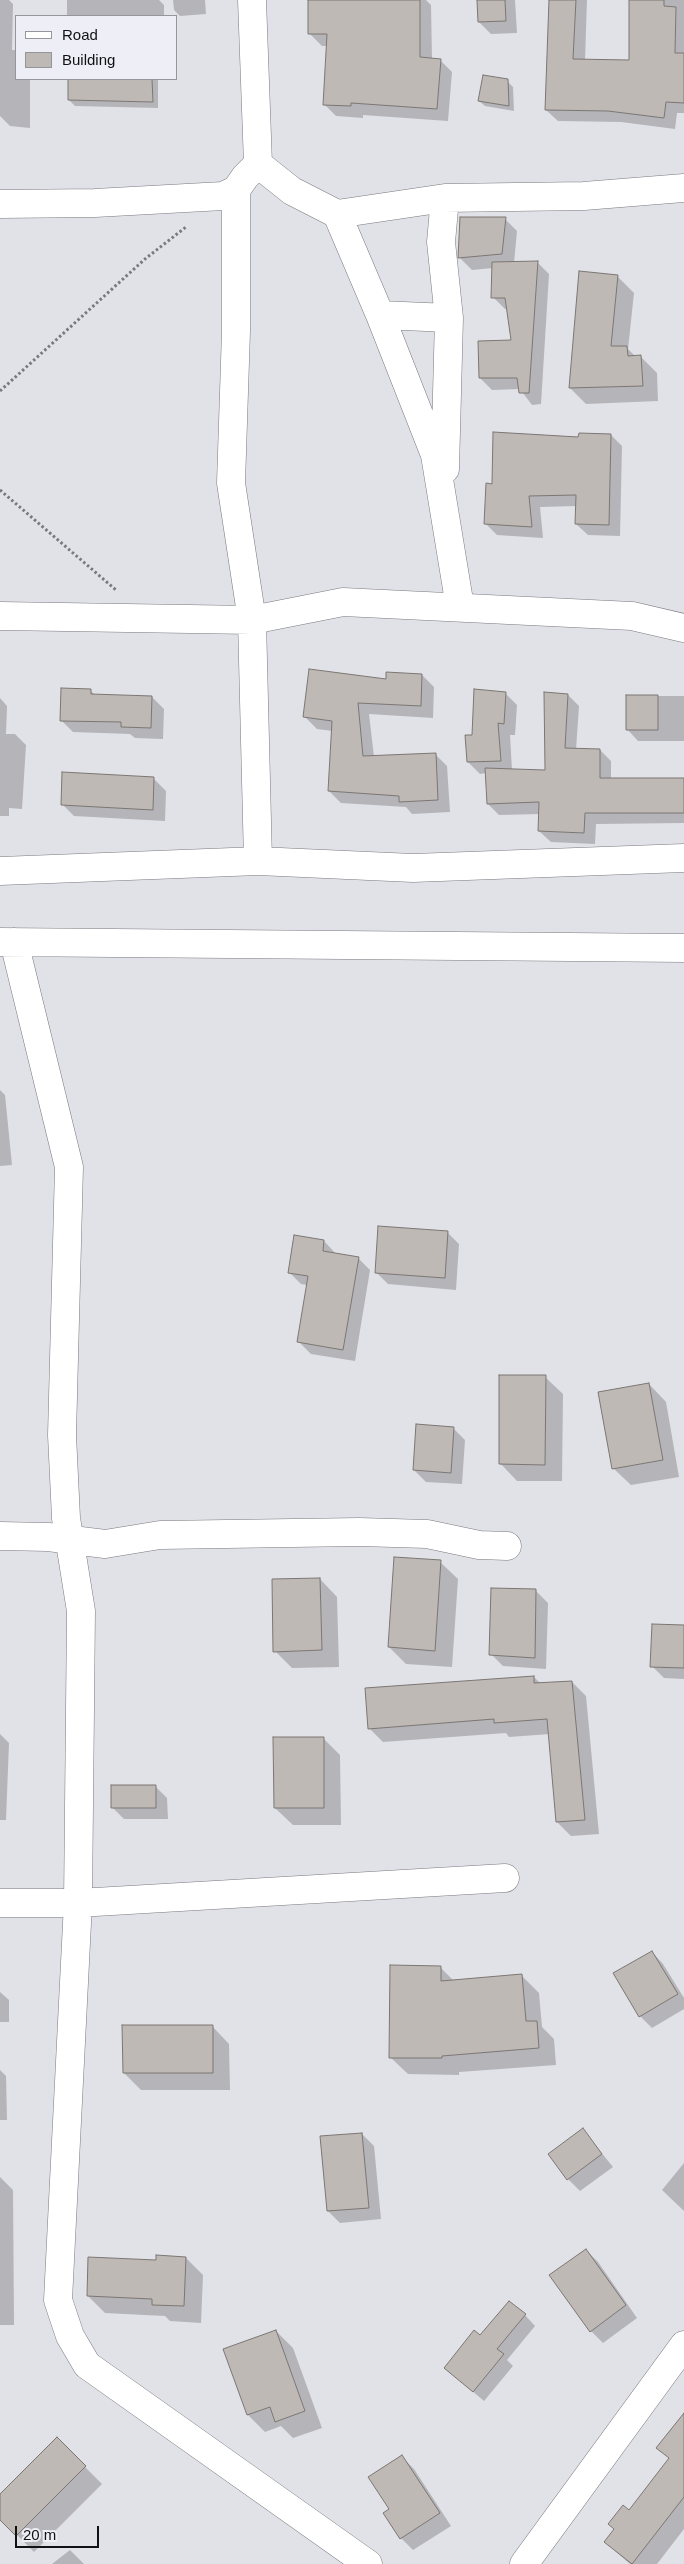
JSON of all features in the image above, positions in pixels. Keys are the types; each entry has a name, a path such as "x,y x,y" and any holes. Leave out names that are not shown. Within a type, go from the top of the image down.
{"street":[{"path":"0,204 95,203 229,193 258,164 252,0"},
{"path":"258,164 292,191 336,214 445,198 584,196 684,188"},
{"path":"229,193 236,331 231,483 252,620 258,861"},
{"path":"443,505 449,318 441,242 445,198"},
{"path":"336,214 380,315 435,455 460,607"},
{"path":"380,315 449,318"},
{"path":"0,616 87,619 146,617 252,620 343,602 632,616 684,628"},
{"path":"0,871 258,861 413,868 684,858"},
{"path":"368,2564 87,2365 70,2336 58,2300 78,1903 81,1611 66,1518 62,1435 69,1166 7,942 684,948"},
{"path":"0,1536 105,1544 160,1535 359,1532 427,1534 480,1544 507,1546"},
{"path":"0,1903 78,1903 505,1878"},
{"path":"524,2564 684,2345"}],"path":[{"path":"0,391 146,259 229,193"},
{"path":"0,490 146,617"}],"building":[{"path":"308,0 420,0 420,57 441,59 437,109 351,103 351,106 323,105 327,34 308,34"},
{"path":"477,0 505,0 506,21 478,22"},
{"path":"549,0 576,0 573,59 629,60 629,0 664,0 664,6 676,7 675,53 684,53 684,103 666,102 664,118 608,111 545,110"},
{"path":"483,75 508,79 509,106 478,101"},
{"path":"68,80 152,80 153,102 68,100"},
{"path":"460,217 506,217 502,254 458,258"},
{"path":"538,261 529,393 519,393 517,378 479,378 478,341 511,340 505,298 491,298 492,262"},
{"path":"579,271 618,275 611,346 627,346 628,356 641,355 643,386 569,388"},
{"path":"493,432 578,437 579,433 611,434 609,525 575,524 576,495 529,496 532,527 484,524 486,483 492,484"},
{"path":"309,669 386,679 386,672 422,674 421,706 358,703 363,756 436,753 438,800 399,802 399,796 328,791 332,721 303,717"},
{"path":"61,688 91,689 91,694 152,696 151,728 121,727 121,722 60,721"},
{"path":"474,689 506,692 504,724 498,723 501,761 467,762 465,735 472,735"},
{"path":"544,692 568,694 565,748 600,749 600,778 684,778 684,813 585,813 584,833 538,831 539,802 487,804 485,768 545,770"},
{"path":"626,695 658,695 658,730 626,730"},
{"path":"62,772 154,777 153,810 61,805"},
{"path":"378,1226 448,1231 445,1278 375,1273"},
{"path":"294,1235 324,1240 323,1251 359,1257 343,1350 297,1342 308,1276 288,1273"},
{"path":"499,1375 546,1375 545,1465 499,1464"},
{"path":"649,1383 663,1460 612,1469 598,1392"},
{"path":"416,1424 454,1427 451,1473 413,1470"},
{"path":"394,1557 441,1560 435,1651 388,1647"},
{"path":"320,1578 322,1650 273,1652 272,1579"},
{"path":"491,1588 536,1589 535,1658 489,1655"},
{"path":"652,1624 684,1625 684,1668 650,1667"},
{"path":"534,1676 534,1683 572,1681 585,1820 556,1822 547,1719 494,1723 494,1719 368,1729 365,1688"},
{"path":"273,1737 324,1737 324,1808 274,1808"},
{"path":"111,1785 156,1785 156,1808 111,1808"},
{"path":"652,1951 678,1994 639,2017 613,1973"},
{"path":"390,1965 441,1966 441,1981 522,1974 526,2021 537,2021 539,2048 442,2056 442,2058 389,2058"},
{"path":"122,2025 213,2025 213,2073 123,2073"},
{"path":"583,2128 602,2154 567,2180 548,2154"},
{"path":"362,2133 369,2208 327,2211 320,2136"},
{"path":"586,2249 626,2305 590,2332 549,2275"},
{"path":"156,2255 186,2257 184,2306 152,2305 152,2299 87,2296 88,2257 156,2260"},
{"path":"509,2301 526,2314 497,2349 504,2354 473,2392 444,2368 474,2330 480,2335"},
{"path":"276,2330 305,2411 275,2422 270,2407 247,2415 223,2349"},
{"path":"684,2413 684,2497 632,2564 604,2542 614,2529 608,2524 623,2505 629,2510 669,2458 656,2448"},
{"path":"57,2437 86,2466 16,2536 0,2520 0,2494"},
{"path":"402,2455 440,2513 400,2539 383,2513 389,2509 368,2477"}]}
